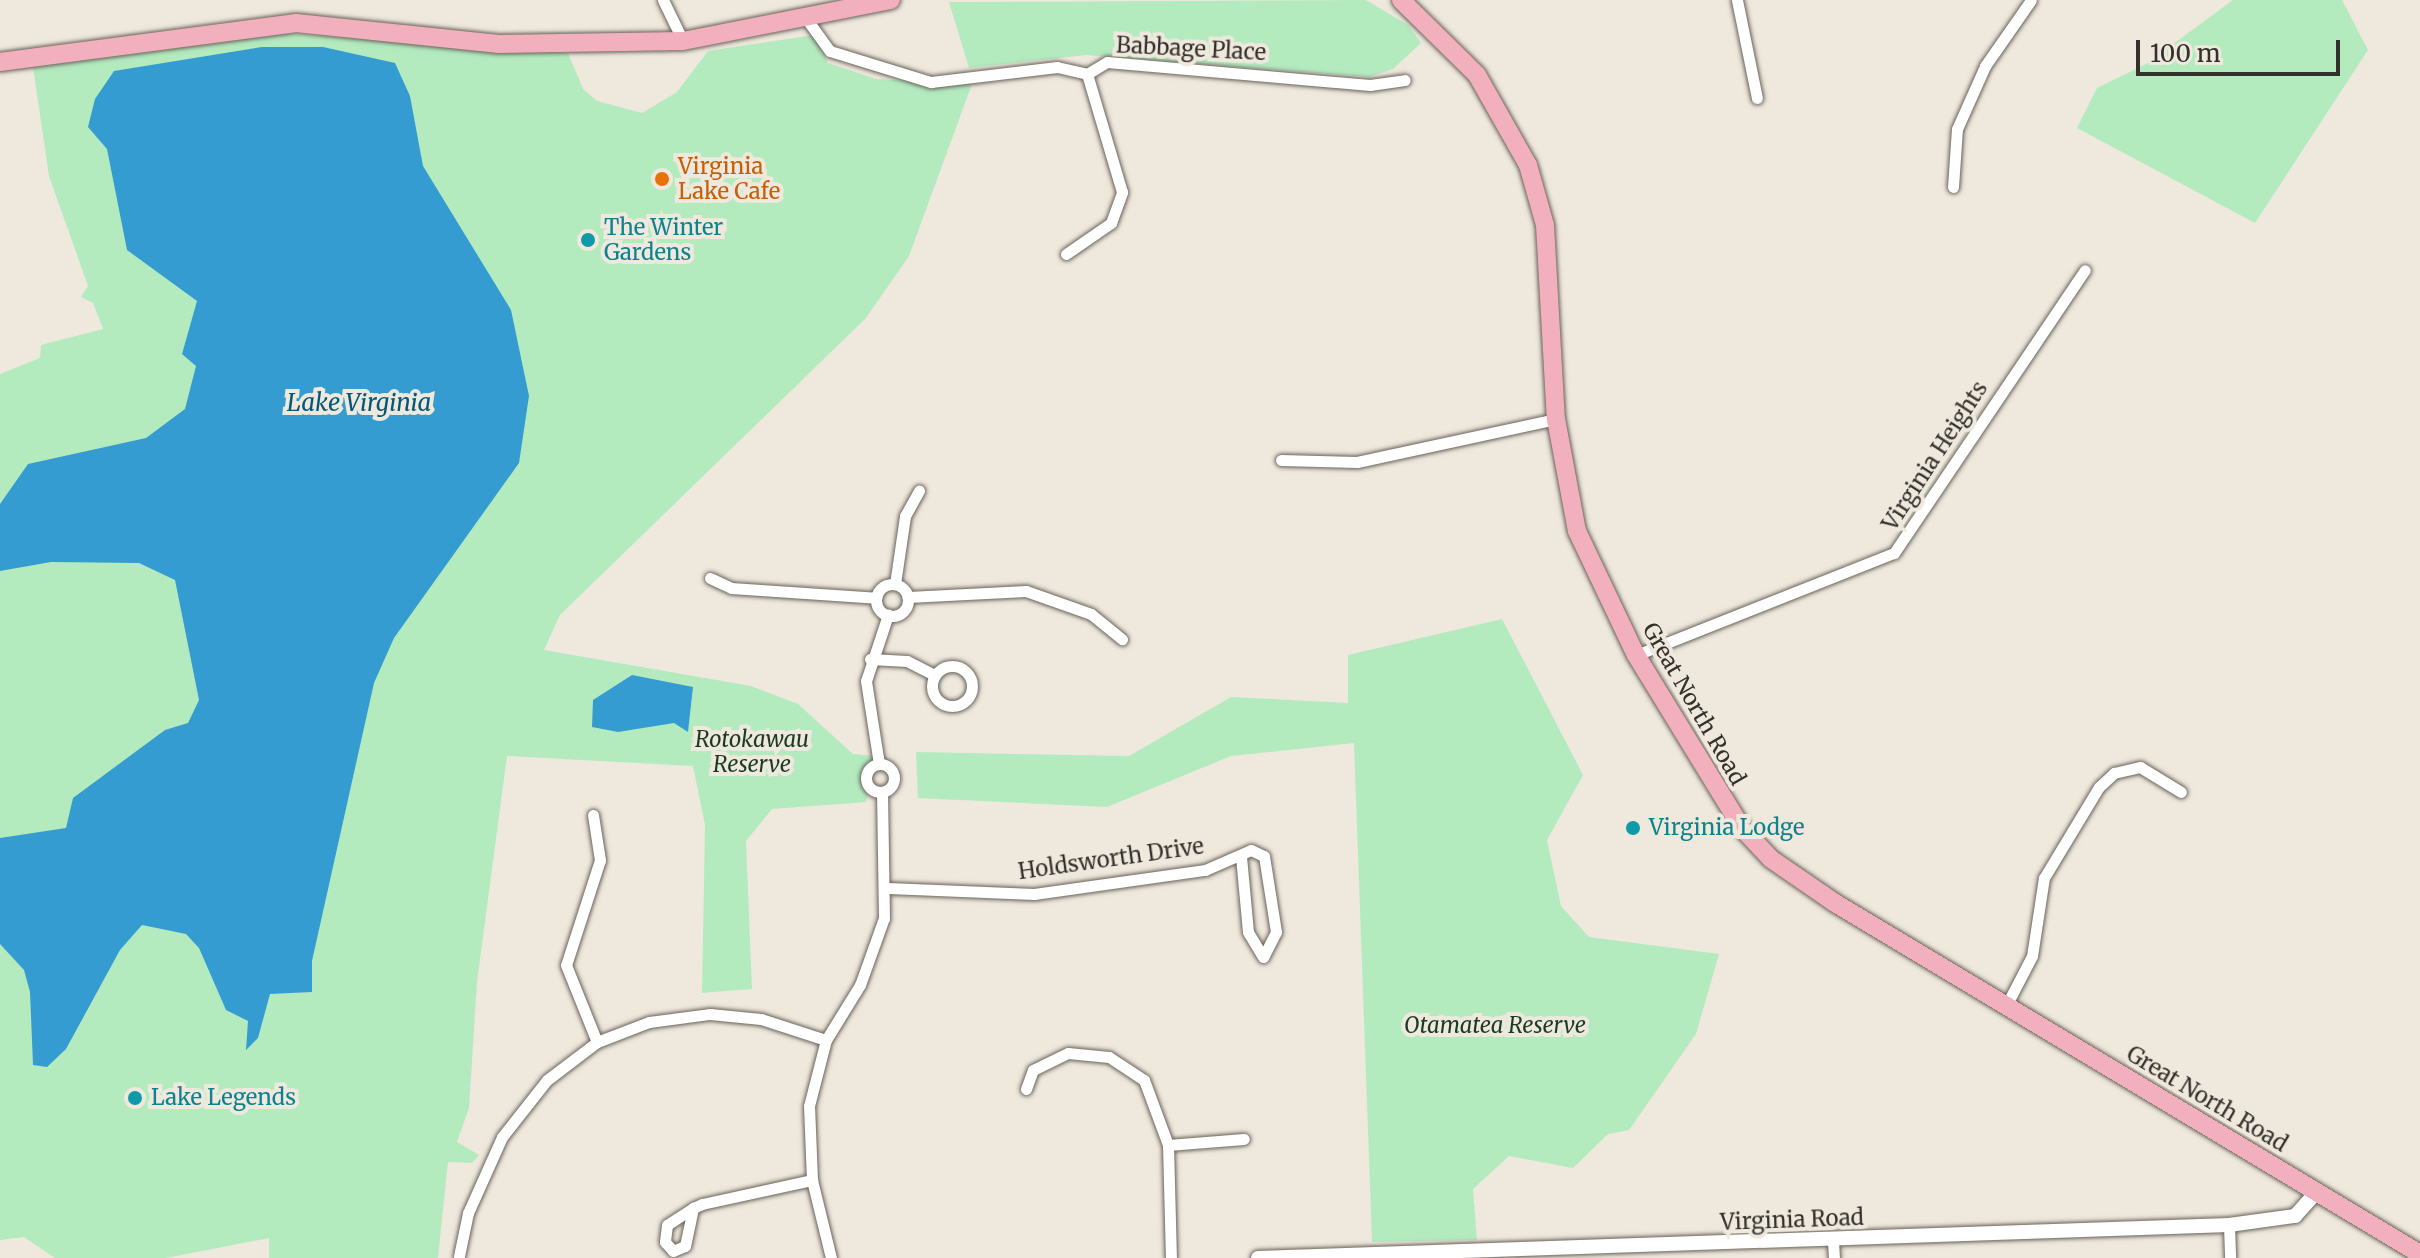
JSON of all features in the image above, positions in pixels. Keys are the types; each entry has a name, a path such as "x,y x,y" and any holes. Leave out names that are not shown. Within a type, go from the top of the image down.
{"highway":[{"path":"0,62 296,23 499,44 683,41 808,21 891,0"},
{"name":"Great North Road","path":"1401,0 1477,75 1528,165 1550,264 1556,419 1577,531 1636,655 1719,797 1771,859 2006,1006 2420,1254"}],"street":[{"path":"663,0 683,41"},
{"path":"1737,0 1757,98"},
{"path":"1953,187 1957,129 1985,66 2031,0"},
{"name":"Babbage Place","path":"808,21 830,51 931,82 1057,67 1087,74 1119,62 1370,85 1405,80"},
{"path":"1066,254 1111,223 1122,192 1087,74"},
{"name":"Virginia Heights","path":"1636,655 1894,553 2064,290 2085,270"},
{"path":"1281,460 1357,462 1556,419"},
{"path":"710,578 731,588 876,598 895,584 905,516 919,491"},
{"path":"895,584 908,597 1026,591 1091,614 1122,639"},
{"path":"888,615 901,613 908,597"},
{"path":"876,598 888,615"},
{"path":"831,1258 812,1180 809,1106 826,1040 875,950 888,888 882,792 894,774 879,764 865,692 870,659 888,615"},
{"path":"870,659 907,661 934,675"},
{"path":"879,764 866,782 882,792"},
{"path":"2006,1006 2032,956 2044,878 2099,787 2114,773 2140,767 2181,792"},
{"path":"593,815 600,860 566,965 597,1042"},
{"path":"1251,850 1264,856 1276,932 1263,957 1248,932 1242,872 1241,856 1251,850"},
{"name":"Holdsworth Drive","path":"888,888 1034,894 1205,870 1241,856"},
{"path":"1242,872 1269,881"},
{"path":"459,1256 468,1213 502,1137 547,1080 597,1042 649,1022 710,1014 761,1019 826,1040"},
{"path":"1026,1089 1048,1059 1087,1052 1109,1057 1150,1089 1168,1145 1171,1258"},
{"path":"1168,1145 1244,1139"},
{"path":"693,1208 812,1180"},
{"name":"Virginia Road","path":"1258,1258 2229,1225 2295,1216 2316,1193"},
{"path":"2229,1225 2230,1258"},
{"path":"1833,1240 1834,1258"}],"green space":[{"path":"1366,0 1408,25 1421,43 1393,69 1369,77 1086,55 969,68 949,2"},
{"path":"2233,0 2342,0 2368,50 2255,223 2077,128 2097,88 2146,64"},
{"name":"Rotokawau Reserve","path":"263,32 568,53 583,89 597,101 642,113 677,92 708,51 814,35 828,63 876,79 972,84 909,256 866,318 560,615 544,650 751,686 798,704 853,754 875,756 866,802 772,809 746,841 752,989 702,993 705,825 693,766 507,756 477,982 469,1108 457,1142 479,1155 472,1163 448,1162 438,1258 269,1258 269,1238 166,1258 55,1258 24,1237 0,1240 0,374 40,358 41,345 103,329 93,303 81,297 88,286 49,176 33,67"},
{"name":"Otamatea Reserve","path":"1502,619 1583,775 1547,840 1561,906 1589,937 1719,954 1696,1034 1629,1130 1608,1134 1573,1168 1509,1156 1473,1189 1477,1240 1372,1242 1354,743 1231,756 1107,807 918,798 916,752 1129,756 1231,697 1348,703 1348,655"}],"water":[{"name":"Lake Virginia","path":"262,47 323,47 395,63 410,96 423,166 511,310 529,396 519,463 394,638 374,683 312,961 312,992 270,994 258,1038 246,1050 248,1021 226,1010 199,948 186,934 142,925 120,950 66,1049 47,1067 33,1065 30,992 24,970 0,944 0,838 66,828 73,798 165,730 188,723 199,700 175,580 139,563 51,562 0,571 0,504 28,464 146,438 185,409 196,366 182,354 197,301 127,250 107,149 88,127 95,99 114,71"},
{"path":"632,675 693,687 688,732 674,723 618,732 592,727 593,700"}],"place":[{"name":"Virginia Lake Cafe","path":"662,179"},
{"name":"The Winter Gardens","path":"588,240"},
{"name":"Virginia Lodge","path":"1633,828"},
{"name":"Lake Legends","path":"135,1098"}]}
